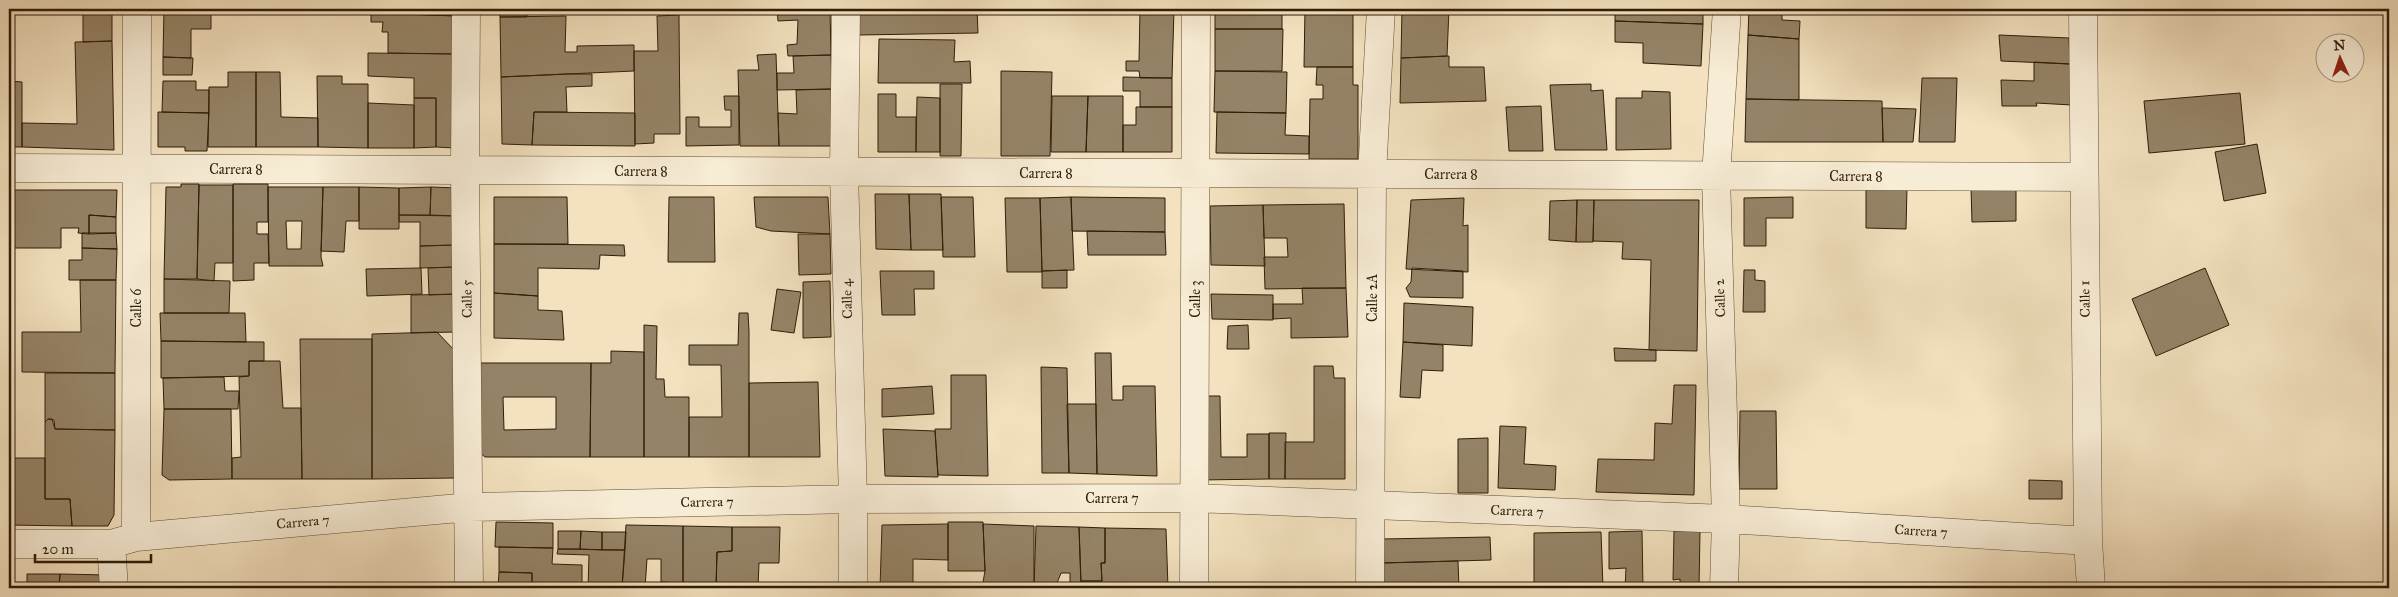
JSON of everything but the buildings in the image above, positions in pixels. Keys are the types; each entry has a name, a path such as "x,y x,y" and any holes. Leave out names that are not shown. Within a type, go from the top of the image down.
{"street":[{"name":"Calle 6","path":"114,588 124,540 136,169 137,9"},
{"name":"Calle 5","path":"466,9 465,170 470,507 469,588"},
{"name":"Calle 4","path":"846,9 844,172 853,499 853,588"},
{"name":"Calle 3","path":"1194,588 1196,9"},
{"name":"Calle 2A","path":"1370,588 1372,174 1381,9"},
{"name":"Calle 2","path":"1724,588 1726,519 1716,176 1726,9"},
{"name":"Calle 1","path":"2083,9 2088,541 2091,588"},
{"name":"Carrera 8","path":"9,168 2084,177"},
{"name":"Carrera 7","path":"9,544 124,540 470,507 853,499 1194,498 1726,519 2088,541"}]}
